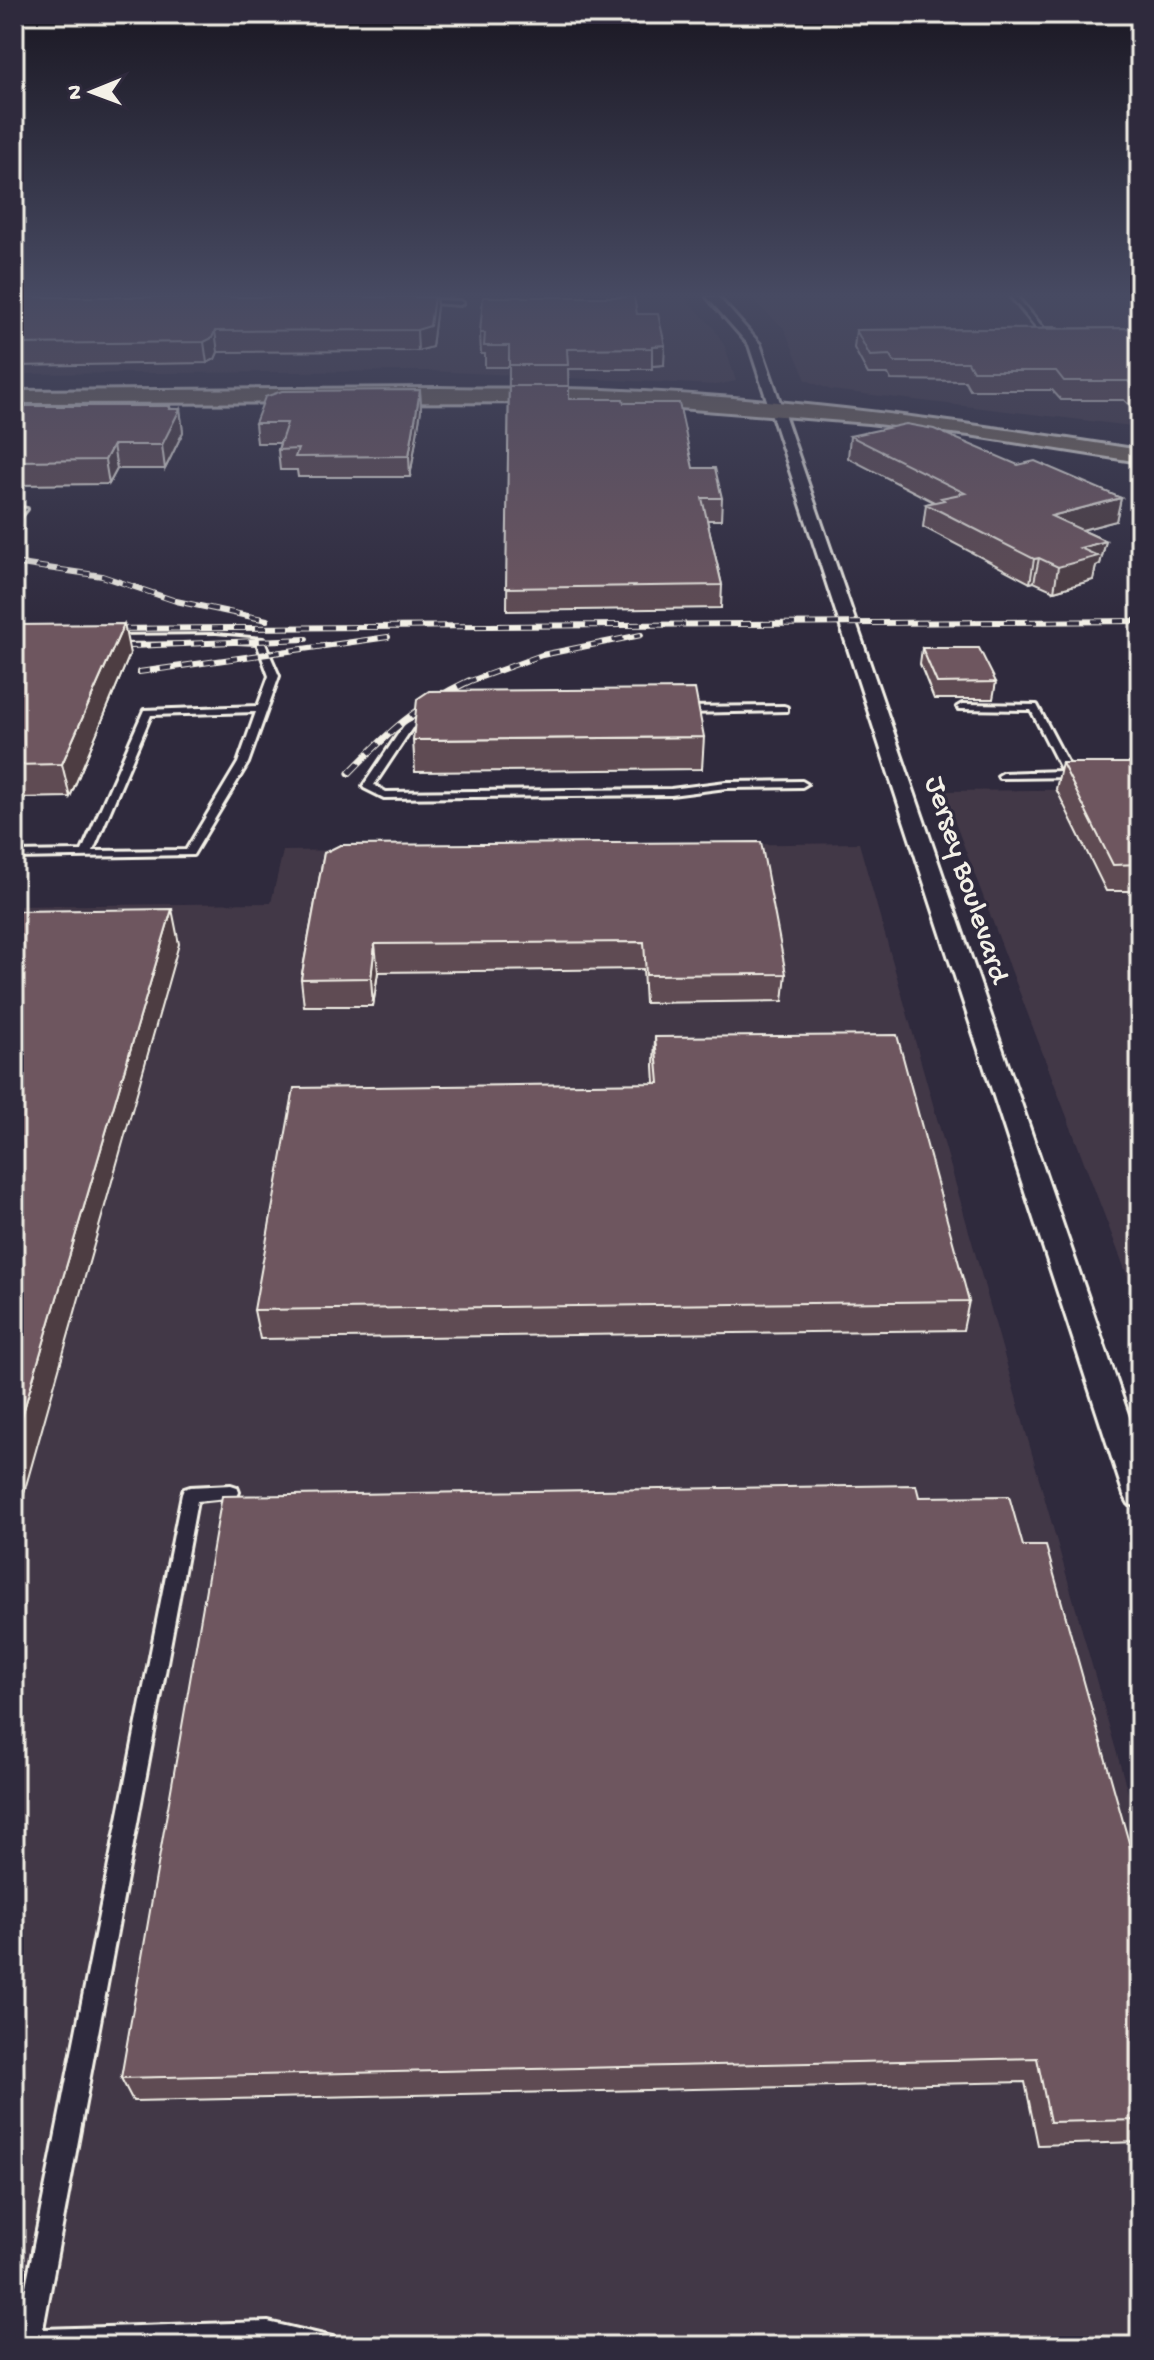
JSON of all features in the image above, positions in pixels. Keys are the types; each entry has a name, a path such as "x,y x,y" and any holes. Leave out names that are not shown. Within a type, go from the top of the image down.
{"main road":[{"path":"809,407 1140,456"},
{"path":"840,407 960,416 1140,442"}],"street":[{"name":"Jersey Boulevard","path":"773,407 1140,1495"}],"lane":[{"path":"14,509 23,509 14,523"},
{"path":"14,855 189,853 243,763 274,676 260,641 216,638 92,639"},
{"path":"962,707 1034,707 1068,774"},
{"path":"86,854 147,712 262,709"},
{"path":"676,710 784,709"},
{"path":"442,711 423,716 408,726 368,786 384,795 671,792 726,785 802,784"},
{"path":"1003,776 1083,774"},
{"path":"231,1492 190,1494 28,2342 268,2334 323,2346"}],"shaded area":[{"path":"974,407 1140,407 1140,427"},
{"path":"1140,789 1140,1309 943,791"},
{"path":"859,843 1140,1835 1140,2346 14,2346 14,906 271,903 283,851"}],"building":[{"path":"14,407 180,409 162,445 113,445 105,460 14,461"},
{"path":"261,407 417,407 409,456 295,457 298,449 278,450 287,423 255,423"},
{"path":"509,407 680,407 693,468 715,468 722,498 702,498 722,585 506,588"},
{"path":"906,424 934,429 1018,465 1035,461 1121,498 1051,516 1106,541 1080,548 1098,556 1058,567 1039,558 1034,559 926,504 965,493 850,436"},
{"path":"124,624 62,764 14,765 14,625"},
{"path":"922,648 979,648 996,682 937,683"},
{"path":"695,689 704,737 413,740 417,699 429,691"},
{"path":"1062,763 1140,763 1140,864 1113,865"},
{"path":"761,842 786,974 646,975 644,942 375,944 371,978 301,979 324,853 340,845"},
{"path":"172,909 14,1443 14,911"},
{"path":"897,1035 969,1301 254,1310 294,1088 659,1083 655,1037"},
{"path":"916,1485 919,1497 1009,1496 1023,1546 1046,1546 1140,1882 1140,2120 1050,2122 1037,2058 121,2078 222,1496"}],"railway":[{"path":"14,563 102,576 176,601 267,620"},
{"path":"102,629 1140,621"},
{"path":"466,683 542,655 641,635"},
{"path":"139,672 388,637"},
{"path":"106,647 306,639"},
{"path":"349,773 404,721 466,683"}]}
